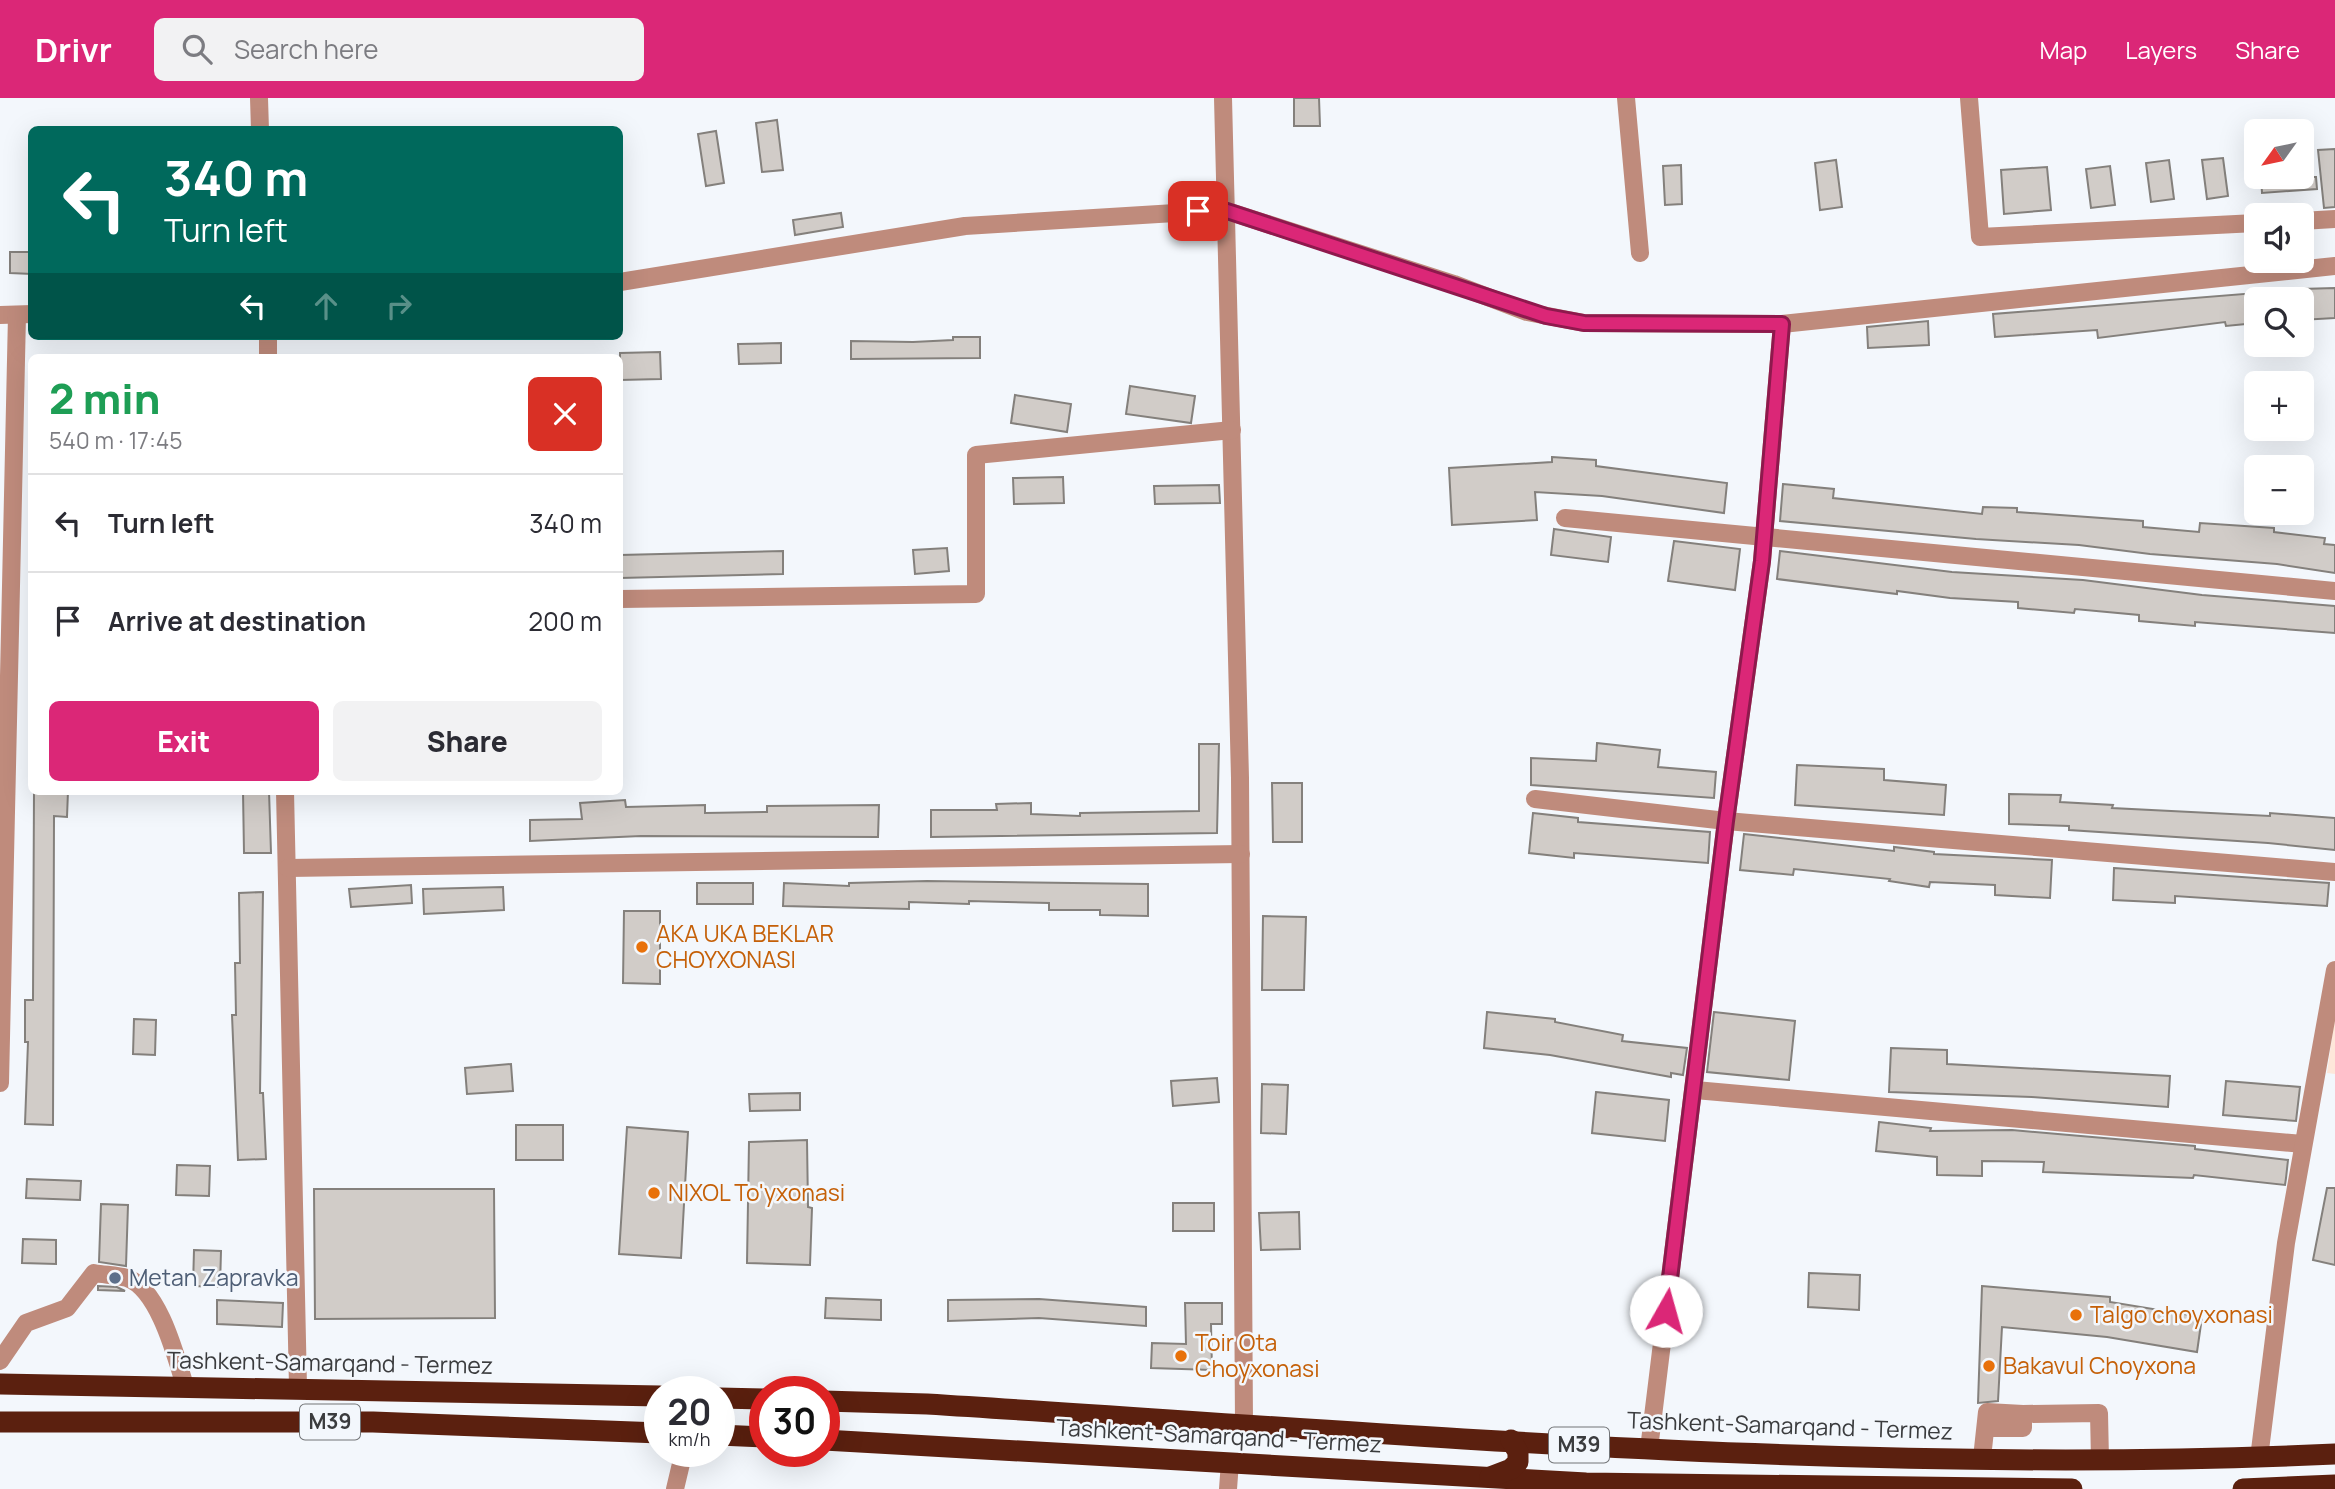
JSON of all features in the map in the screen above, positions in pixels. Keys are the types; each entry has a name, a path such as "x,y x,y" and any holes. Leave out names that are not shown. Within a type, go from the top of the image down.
{"highway":[{"name":"Tashkent-Samarqand - Termez","path":"0,1384 298,1387 644,1396"},
{"name":"Tashkent-Samarqand - Termez","path":"840,1401 927,1404 1648,1449 2099,1460 2335,1454"},
{"name":"M39","path":"0,1422 373,1422 644,1432"},
{"path":"1488,1478 1511,1469 1518,1462 1518,1452 1511,1440"},
{"name":"Tashkent-Samarqand - Termez","path":"840,1441 1230,1462 1587,1486 2072,1489"},
{"path":"2243,1489 2335,1485"}],"street":[{"path":"259,98 260,126"},
{"path":"1223,98 1241,854 1244,1424"},
{"path":"1626,98 1640,253"},
{"path":"1969,98 1980,237 2244,224"},
{"path":"623,282 965,226 1224,210 1454,284 1527,312 1584,323 1782,324 2335,265"},
{"path":"2314,220 2335,219"},
{"path":"0,1083 5,615 16,315"},
{"path":"1648,1449 1763,539 1782,324"},
{"path":"623,599 976,594 976,455 1232,430"},
{"path":"1565,518 1763,539 2335,591"},
{"path":"285,795 298,1387"},
{"path":"1535,799 1726,821 2335,872"},
{"path":"288,868 1241,854"},
{"path":"2259,1458 2286,1243 2335,970"},
{"path":"1695,1090 2303,1144"},
{"path":"0,1361 26,1323 67,1308 94,1273 128,1279 145,1291 174,1351 185,1386"},
{"path":"1982,1458 1987,1412 2099,1413 2099,1460"},
{"path":"1228,1489 1230,1462"},
{"path":"675,1489 680,1467"}],"shaded area":[{"path":"2335,1016 2335,1074 2327,1073"}],"building":[{"path":"1294,98 1319,98 1320,126 1294,126"},
{"path":"777,120 783,170 762,172 756,123"},
{"path":"716,131 724,183 706,186 698,134"},
{"path":"2335,149 2335,207 2324,208 2318,150"},
{"path":"2223,158 2228,196 2207,199 2202,160"},
{"path":"1836,160 1842,207 1820,210 1815,163"},
{"path":"2169,160 2174,199 2151,202 2146,163"},
{"path":"1681,165 1682,204 1665,205 1663,166"},
{"path":"2110,166 2115,205 2091,208 2086,169"},
{"path":"2047,167 2051,210 2004,214 2001,170"},
{"path":"2316,177 2317,189 2262,193 2262,189 2314,189"},
{"path":"841,213 843,227 795,235 793,220"},
{"path":"10,252 28,252 28,274 10,273"},
{"path":"2335,288 2335,318 2314,319 2314,289"},
{"path":"2244,294 2244,324 2226,326 2225,322 2098,338 2097,330 1995,337 1993,314"},
{"path":"1928,321 1929,345 1868,348 1867,327"},
{"path":"953,337 980,337 980,358 851,359 851,341 913,342 953,340"},
{"path":"781,343 781,363 739,364 738,344"},
{"path":"660,352 661,379 623,380 623,354 620,353"},
{"path":"1130,386 1195,396 1191,423 1126,414"},
{"path":"1015,395 1071,404 1067,432 1011,423"},
{"path":"1552,457 1596,460 1596,466 1727,483 1724,513 1602,496 1535,492 1537,520 1452,525 1449,468 1552,462"},
{"path":"1063,477 1064,503 1014,504 1013,478"},
{"path":"1783,484 1834,489 1833,498 1982,514 1983,507 2017,508 2017,512 2143,521 2143,527 2199,532 2200,523 2274,528 2274,532 2325,538 2324,544 2335,545 2335,573 2277,564 2150,554 2079,545 1976,539 1780,521"},
{"path":"1219,485 1220,503 1155,504 1154,486"},
{"path":"1554,529 1611,537 1608,562 1551,555"},
{"path":"1674,541 1740,549 1735,590 1668,581"},
{"path":"947,548 949,571 915,574 913,550"},
{"path":"783,551 783,574 623,578 623,555"},
{"path":"1780,551 1952,572 2083,580 2202,595 2335,606 2335,633 2195,622 2195,626 2139,621 2139,615 2075,609 2074,613 2018,608 2018,602 1950,598 1897,591 1897,594 1777,579"},
{"path":"1597,743 1660,750 1658,767 1716,772 1714,798 1531,785 1531,758 1596,761"},
{"path":"1199,744 1219,744 1217,833 931,837 931,810 997,810 996,804 1031,803 1031,814 1080,816 1080,813 1199,811"},
{"path":"1797,765 1884,769 1884,780 1946,785 1944,815 1795,805"},
{"path":"1272,783 1302,783 1302,842 1273,842"},
{"path":"2009,794 2061,795 2060,802 2113,805 2112,808 2335,818 2335,850 2069,830 2069,826 2009,824"},
{"path":"34,795 68,795 67,817 54,816 53,1125 25,1124 28,1042 25,1042 25,1000 33,1000"},
{"path":"243,795 269,795 271,853 244,853"},
{"path":"625,800 626,807 705,805 705,813 767,812 767,806 879,805 878,837 641,836 530,841 530,820 582,819 580,803"},
{"path":"1533,813 1578,818 1578,822 1710,832 1708,863 1574,853 1574,858 1529,853"},
{"path":"1744,834 1894,851 1894,847 1934,854 2052,860 2050,898 1995,895 1995,885 1930,882 1929,887 1889,881 1890,879 1794,869 1793,875 1740,870"},
{"path":"2114,868 2329,883 2327,906 2175,896 2175,903 2113,900"},
{"path":"927,881 1148,884 1148,916 1100,915 1100,910 1049,910 1049,903 909,902 909,909 783,906 784,883 849,886 849,883"},
{"path":"697,883 753,883 753,904 697,904"},
{"path":"411,885 412,903 351,907 349,889"},
{"path":"503,887 504,910 424,914 423,889"},
{"path":"263,892 260,1093 263,1093 266,1159 238,1160 232,1015 236,1015 235,963 240,963 239,893"},
{"name":"AKA UKA BEKLAR CHOYXONASI","path":"624,911 660,911 660,984 623,983"},
{"path":"1263,916 1306,917 1304,990 1262,990"},
{"path":"1487,1012 1555,1019 1555,1022 1623,1035 1622,1041 1687,1048 1683,1075 1671,1073 1671,1077 1550,1055 1484,1048"},
{"path":"1714,1012 1795,1021 1789,1080 1707,1072"},
{"path":"134,1019 156,1020 155,1055 133,1054"},
{"path":"1891,1048 1947,1050 1947,1064 2170,1076 2168,1107 2032,1097 1889,1092"},
{"path":"511,1064 513,1091 467,1094 465,1068"},
{"path":"1217,1078 1219,1102 1173,1106 1171,1081"},
{"path":"2226,1081 2300,1087 2296,1121 2223,1115"},
{"path":"1262,1084 1288,1085 1286,1134 1261,1133"},
{"path":"1596,1092 1669,1100 1665,1141 1592,1133"},
{"path":"800,1093 800,1110 750,1111 749,1094"},
{"path":"1879,1122 1931,1128 1930,1131 2012,1130 2195,1146 2195,1149 2288,1160 2285,1185 2194,1175 2193,1178 2043,1172 2044,1162 1982,1161 1982,1176 1937,1175 1937,1157 1876,1151"},
{"path":"516,1125 563,1125 563,1160 516,1160"},
{"name":"NIXOL To'yxonasi","path":"627,1127 688,1132 681,1258 619,1254"},
{"path":"807,1140 808,1207 812,1208 810,1265 747,1263 749,1142"},
{"path":"177,1165 210,1166 209,1196 176,1195"},
{"path":"27,1179 81,1181 80,1200 26,1198"},
{"path":"2327,1188 2335,1188 2335,1265 2313,1260"},
{"path":"314,1189 494,1189 495,1318 315,1319"},
{"path":"1173,1203 1214,1203 1214,1231 1173,1231"},
{"path":"101,1204 128,1205 126,1266 99,1262"},
{"path":"1299,1212 1300,1249 1261,1250 1259,1213"},
{"path":"23,1239 56,1240 56,1264 22,1263"},
{"path":"194,1250 221,1251 220,1287 193,1286"},
{"path":"1809,1273 1860,1275 1859,1310 1808,1307"},
{"path":"98,1286 117,1287 125,1291 98,1290"},
{"path":"1982,1286 2110,1297 2110,1302 2202,1317 2197,1352 2107,1337 2002,1327 1998,1401 1978,1403"},
{"path":"826,1298 881,1300 881,1320 825,1318"},
{"path":"1039,1299 1146,1307 1146,1326 1039,1318 948,1321 948,1300"},
{"path":"217,1300 283,1303 282,1327 217,1324"},
{"path":"1185,1303 1222,1303 1222,1324 1211,1324 1212,1370 1151,1368 1152,1343 1186,1344"}],"place":[{"name":"AKA UKA BEKLAR CHOYXONASI","path":"642,947"},
{"name":"NIXOL To'yxonasi","path":"654,1193"},
{"name":"Metan Zapravka","path":"115,1278"},
{"name":"Talgo choyxonasi","path":"2076,1315"},
{"name":"Toir Ota Choyxonasi","path":"1181,1356"},
{"name":"Bakavul Choyxona","path":"1989,1366"}],"route":[{"path":"1198,211 1224,210 1284,228 1454,284 1527,312 1584,323 1782,324 1762,561 1726,821 1666,1311"}]}
